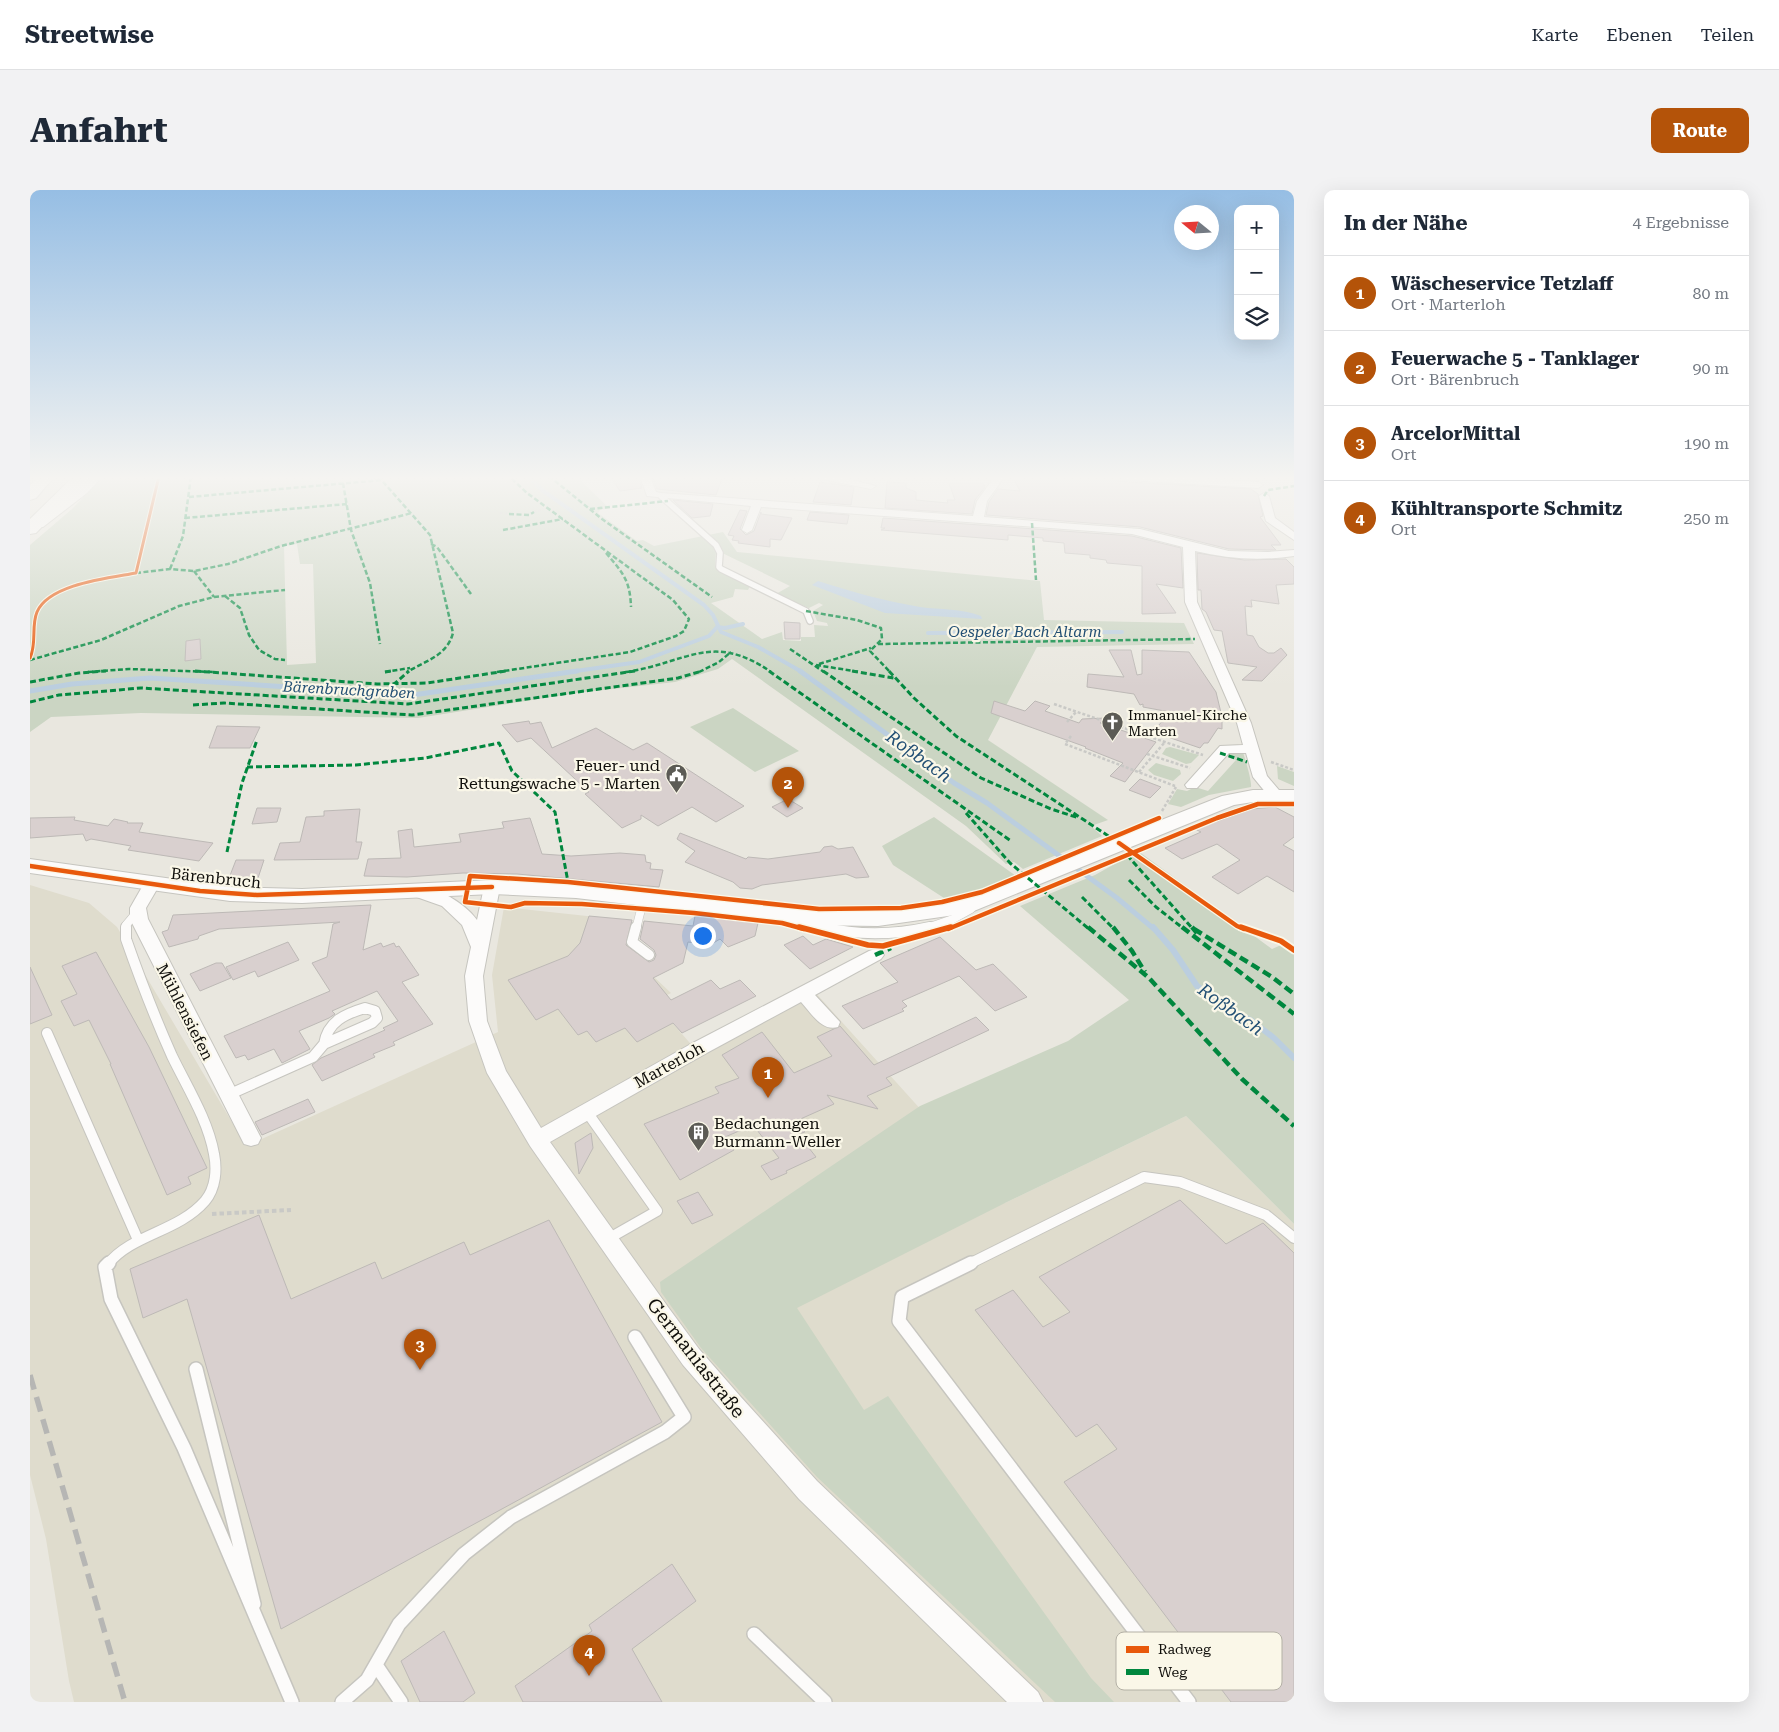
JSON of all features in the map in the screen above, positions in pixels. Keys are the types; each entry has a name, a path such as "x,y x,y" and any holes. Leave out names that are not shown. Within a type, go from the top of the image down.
{"main road":[{"name":"Bärenbruch","path":"30,866 200,891 258,896 302,896 492,887 576,891 784,914 925,921 986,899 1219,803 1241,798 1288,799"}],"street":[{"path":"1189,547 1191,602 1253,749 1260,777 1288,799"},
{"path":"1197,547 1246,556 1275,556 1294,553"},
{"path":"1192,785 1225,750 1253,749"},
{"path":"138,910 152,884"},
{"name":"Germaniastraße","path":"492,887 474,976 478,1021 488,1052 515,1106 537,1140 606,1240 691,1357 808,1490 1028,1702"},
{"path":"414,890 437,897 456,906 473,927 479,945"},
{"name":"Mühlensiefen","path":"138,910 144,931 227,1096 251,1138"},
{"name":"Marterloh","path":"537,1140 696,1050 875,956"},
{"path":"803,993 831,1022"}],"lane":[{"path":"717,547 720,553 719,567 721,569 806,612 810,621"},
{"path":"644,898 632,942 649,955"},
{"path":"138,910 126,925 126,939 152,1012 203,1122 214,1153 216,1177 207,1199 189,1217 138,1240 117,1252 105,1267 111,1299 162,1398 207,1499 260,1631 292,1702"},
{"path":"227,1096 301,1063 312,1057 324,1044 372,1023 377,1018 375,1011 365,1008 335,1021 325,1032 324,1044"},
{"path":"48,1033 138,1240"},
{"path":"587,1112 657,1211 606,1240"},
{"path":"1136,1632 899,1321 902,1297 1144,1177 1180,1182 1266,1215 1294,1238"},
{"path":"342,1702 367,1680 398,1624 464,1554 511,1517 665,1432 684,1417 635,1337"},
{"path":"196,1369 260,1631"},
{"path":"754,1634 825,1702"},
{"path":"376,1665 401,1702"},
{"path":"1180,1690 1189,1702"}],"path":[{"path":"1054,704 1204,755"},
{"path":"1067,722 1076,712"},
{"path":"1072,736 1064,744 1175,786"},
{"path":"1139,772 1165,742"},
{"path":"1147,754 1191,769"},
{"path":"1270,762 1294,770"},
{"path":"1159,818 1174,787 1186,789 1192,785"},
{"path":"219,1213 292,1210"}],"shaded area":[{"path":"30,885 89,903 117,927 246,1146 498,1032 492,975 504,907 624,920 617,942 671,993 654,1002 696,1050 814,991 1005,1203 1186,1116 1294,1224 1294,1702 74,1702 46,1539 30,1475"}],"green space":[{"path":"30,547 284,547 287,665 316,663 313,564 300,564 297,547 733,547 737,552 1040,581 1044,620 1184,623 1194,644 1037,647 988,740 1108,820 1091,826 1102,836 1023,869 1014,862 1006,864 966,826 732,659 718,669 675,682 577,693 418,718 141,713 51,717 30,732","holes":["716,550 790,586 776,594 809,608 819,603 823,605 813,611 817,621 827,623 828,626 814,625 815,637 801,637 801,641 783,640 782,632 762,639 711,603 733,597 735,589 748,590 750,586 715,566"]},
{"path":"733,708 799,751 755,772 690,727"},
{"path":"1170,747 1199,755 1191,763 1186,764 1162,754 1166,748"},
{"path":"1228,752 1243,752 1251,787 1209,795 1181,807 1168,804 1177,789 1187,791 1195,787 1208,791 1236,760 1224,755"},
{"path":"1156,763 1180,770 1181,774 1173,781 1154,775 1148,770"},
{"path":"1277,766 1294,772 1294,786 1278,779"},
{"path":"934,817 1016,876 972,895 944,898 893,865 882,846"},
{"path":"1138,851 1272,949 1288,942 1294,946 1294,1224 1186,1116 1005,1203 797,1308 864,1410 888,1396 1091,1678 1114,1702 1055,1702 817,1477 701,1348 661,1292 660,1282 920,1106 1068,1041 1129,1000 1020,906 1095,875"}],"water":[{"path":"818,581 894,602 966,612 981,616 982,619 885,613 812,585"}],"building":[{"path":"1064,547 1181,548 1183,588 1156,584 1176,613 1142,614 1142,566 1107,563 1106,560 1090,558 1090,555 1065,553"},
{"path":"1219,547 1273,547 1276,550 1229,549"},
{"path":"1197,553 1244,560 1286,559 1294,567 1294,584 1276,585 1279,604 1251,600 1252,607 1245,606 1247,635 1253,636 1259,647 1268,653 1274,653 1281,648 1287,655 1262,681 1242,680 1257,667 1228,663 1222,631 1214,630 1206,612 1202,609 1201,590 1198,590"},
{"path":"784,622 800,623 800,639 785,639"},
{"path":"200,639 201,659 185,661 186,641"},
{"path":"1109,650 1131,650 1137,675 1142,674 1142,650 1189,652 1216,692 1222,717 1222,729 1218,728 1208,743 1204,743 1200,748 1153,732 1170,712 1143,707 1143,704 1140,705 1134,694 1087,687 1088,674 1124,677"},
{"path":"994,701 1025,711 1035,701 1050,706 1045,711 1079,723 1082,719 1106,718 1100,723 1156,742 1125,782 1110,776 1123,763 1086,747 991,713"},
{"path":"529,721 530,724 541,722 552,748 596,728 633,750 647,743 744,806 716,822 692,807 658,826 641,815 641,819 622,828 585,794 589,792 531,738 517,742 502,725"},
{"path":"217,726 260,727 250,748 209,748"},
{"path":"1140,779 1161,787 1150,798 1129,790"},
{"path":"788,799 803,808 787,817 772,807"},
{"path":"1275,807 1294,817 1294,837 1283,845 1294,851 1294,892 1267,876 1238,894 1212,877 1240,860 1217,844 1182,859 1165,848 1201,832 1195,829 1252,809"},
{"path":"257,808 281,808 277,822 252,824"},
{"path":"360,809 356,842 362,842 358,859 274,860 280,843 300,842 306,817 324,816 324,811"},
{"path":"75,817 74,820 108,826 114,819 127,823 143,823 139,832 213,843 199,861 128,850 131,846 91,839 86,841 83,834 30,838 30,818"},
{"path":"530,818 542,854 571,856 620,853 645,855 646,862 651,863 650,869 663,870 659,887 517,874 463,873 407,877 364,876 368,859 401,858 398,831 412,829 414,847 461,842 459,834 504,828 502,822"},
{"path":"680,833 746,859 748,857 768,859 820,852 824,847 832,846 838,849 853,847 869,877 856,878 846,874 762,885 752,889 740,888 733,882 685,862 695,851 677,839"},
{"path":"236,860 264,860 258,878 229,878"},
{"path":"371,905 363,950 381,943 383,947 394,943 396,947 399,946 419,975 402,982 433,1024 393,1042 395,1045 373,1054 375,1057 322,1081 312,1065 321,1058 385,1030 383,1028 398,1021 377,991 332,1011 335,1014 329,1018 299,1031 310,1049 282,1063 274,1049 248,1060 245,1055 236,1058 224,1036 330,991 312,963 327,957 333,924 340,922 219,929 199,936 198,939 169,947 162,932 168,930 173,915"},
{"path":"589,916 632,920 626,945 649,962 654,960 656,955 654,950 640,939 644,921 693,926 695,916 758,923 755,936 728,947 720,939 710,945 688,942 683,963 653,978 671,1000 711,980 720,989 740,980 756,996 682,1033 673,1023 637,1042 625,1028 596,1042 587,1031 578,1035 558,1009 536,1020 508,980 568,956 580,943"},
{"path":"803,936 813,945 826,939 853,947 810,969 784,945"},
{"path":"940,937 976,970 993,964 1027,997 995,1011 959,976 902,1001 907,1006 902,1009 904,1011 863,1029 842,1006 898,982 880,963"},
{"path":"288,942 299,960 258,977 255,971 233,980 226,967"},
{"path":"96,952 149,1047 207,1168 188,1177 191,1184 167,1195 111,1064 89,1020 74,1026 61,1001 77,994 62,966"},
{"path":"216,963 222,963 231,978 200,991 190,974"},
{"path":"30,967 52,1015 30,1024"},
{"path":"976,1017 989,1030 886,1078 892,1085 867,1096 878,1109 827,1095 834,1104 796,1121 805,1132 798,1134 816,1157 771,1180 761,1166 779,1158 753,1125 725,1137 734,1150 680,1180 644,1124 719,1093 715,1087 739,1078 722,1055 762,1032 794,1073 832,1056 817,1037 840,1026 874,1065"},
{"path":"308,1099 315,1112 262,1135 255,1122"},
{"path":"591,1133 593,1148 579,1174 575,1143"},
{"path":"698,1192 713,1215 692,1224 677,1201"},
{"path":"1180,1200 1226,1244 1263,1223 1294,1253 1294,1702 1231,1702 1222,1690 1282,1690 1282,1632 1178,1632 1064,1482 1117,1449 1097,1424 1076,1437 975,1310 1013,1290 1043,1327 1070,1312 1039,1277"},
{"path":"259,1215 291,1299 375,1262 382,1279 464,1242 470,1255 549,1220 662,1422 281,1629 187,1299 143,1318 130,1269"},
{"path":"672,1564 696,1601 632,1649 662,1702 523,1702 515,1686 592,1631 589,1625"},
{"path":"444,1631 475,1693 463,1702 420,1702 401,1661"}],"waterway":[{"name":"Roßbach","path":"622,547 704,605 713,615 719,627"},
{"path":"719,627 725,628 743,624"},
{"name":"Bärenbruchgraben","path":"569,672 639,662 709,636 719,627"},
{"name":"Roßbach","path":"719,627 721,632 758,647 802,672"},
{"name":"Oespeler Bach Altarm","path":"928,633 1122,632"},
{"name":"Bärenbruchgraben","path":"30,691 72,684 150,678 413,695 577,671"},
{"name":"Roßbach","path":"800,671 954,783 987,803 1117,898 1154,929"},
{"name":"Roßbach","path":"1153,927 1173,950 1197,986 1226,1007 1252,1021 1274,1038 1294,1058"}],"railway":[{"path":"30,1375 125,1702"}],"marked path":[{"path":"170,569 180,547"},
{"path":"136,573 170,569 194,571 228,564 279,547"},
{"path":"357,547 370,583 380,644"},
{"path":"393,685 405,673 441,653 451,641 453,633 433,547"},
{"path":"436,547 471,594"},
{"path":"30,682 79,673 129,669 228,673 327,682 427,683 630,652 676,636 684,631 689,619 673,600 600,547"},
{"path":"641,547 712,597"},
{"path":"1034,547 1036,580"},
{"path":"606,553 624,574 630,588 631,607"},
{"path":"194,571 214,597"},
{"path":"30,660 101,640 179,606 214,597 285,590"},
{"path":"225,596 240,608 249,635 259,650 275,659 285,660"},
{"path":"806,611 857,620 881,628 882,639 870,651 914,698 956,736 1113,839"},
{"path":"878,644 1195,639"},
{"path":"819,664 871,648"},
{"path":"790,649 981,778 1051,809 1079,818"},
{"path":"30,702 59,695 141,688 408,704 635,671 711,650 742,655 766,669 1011,841"},
{"path":"193,705 224,703 412,715 678,678 707,669 731,652"},
{"path":"816,665 894,678"},
{"path":"385,672 410,668"},
{"path":"227,852 242,783 257,740"},
{"path":"247,767 356,765 425,758 499,743 512,771 555,812 568,882"},
{"path":"1220,753 1247,762"},
{"path":"966,813 1010,863 1149,978 1242,1079 1294,1126"},
{"path":"1127,855 1197,933"},
{"path":"1129,880 1156,907 1294,1014"},
{"path":"1082,897 1117,932 1145,972"},
{"path":"1194,929 1272,977 1294,994"},
{"path":"875,955 891,948"}],"cycle path":[{"path":"30,658 33,649 37,612 43,603 53,595 81,584 136,573 142,547"},
{"path":"1159,818 982,892 922,906 860,910 819,909 568,882 470,876 465,902 511,907 525,903 582,904 694,913 782,923 868,945 883,946 940,932 1217,818 1258,804 1294,804"},
{"path":"1119,843 1237,926 1281,941 1294,950"},
{"path":"30,866 200,891 257,895 492,887"}],"place":[{"name":"Immanuel-Kirche Marten","path":"1112,742"},
{"name":"Feuer- und Rettungswache 5 - Marten","path":"676,793"},
{"name":"Feuerwache 5 - Tanklager","path":"788,808"},
{"name":"Wäscheservice Tetzlaff","path":"768,1098"},
{"name":"Bedachungen Burmann-Weller","path":"698,1151"},
{"name":"ArcelorMittal","path":"420,1370"},
{"name":"Kühltransporte Schmitz","path":"589,1676"}]}
